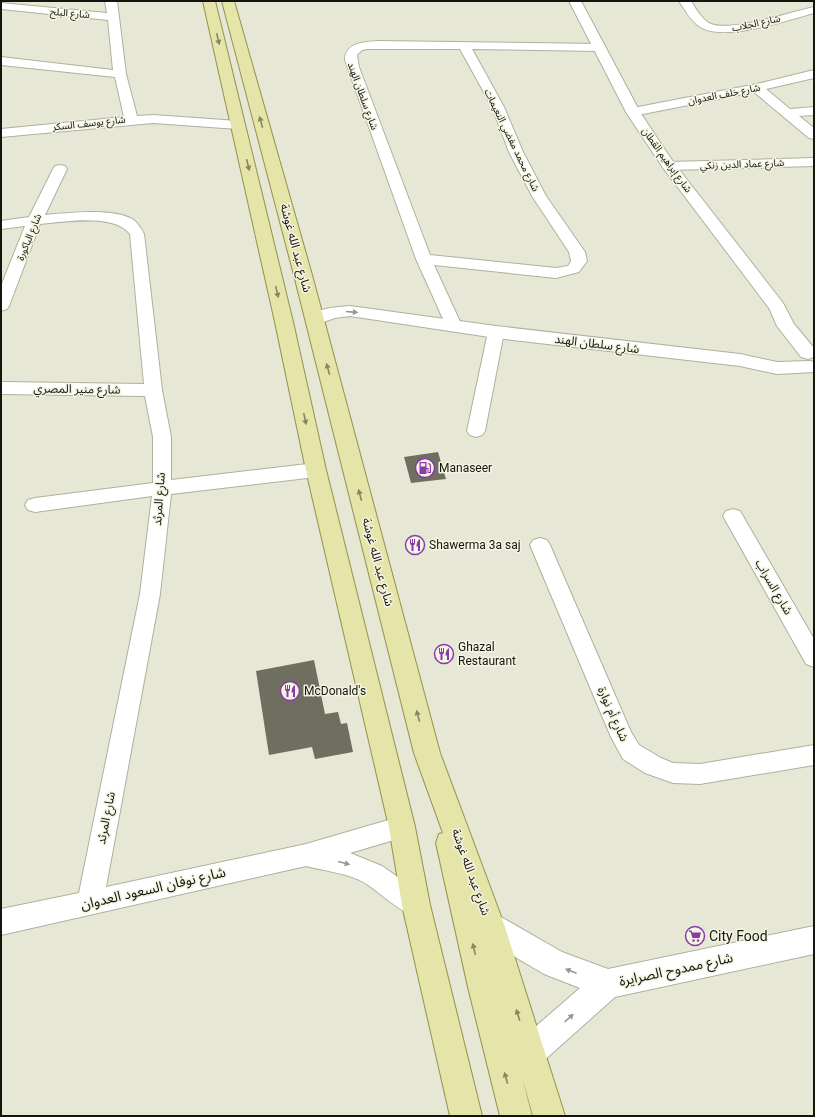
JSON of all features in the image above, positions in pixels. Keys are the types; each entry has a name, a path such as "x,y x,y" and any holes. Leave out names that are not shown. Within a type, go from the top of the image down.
{"main road":[{"path":"209,1 284,322 316,470 402,827 416,905 466,1116"},
{"name":"شارع عبد الله غوشة","path":"228,1 315,320 428,753 491,927 549,1116"},
{"path":"428,753 483,987 516,1116"}],"street":[{"name":"شارع يوسف السكر","path":"1,133 131,120 120,74 111,1"},
{"name":"شارع إبراهيم القطان","path":"575,1 633,112 669,166 777,307 786,326 811,356"},
{"name":"شارع الجلاب","path":"685,1 707,26 720,29 739,28 814,10"},
{"name":"شارع البلح","path":"1,6 114,17"},
{"name":"شارع سلطان الهند","path":"454,326 424,259 359,86 350,57 351,52 355,48 364,45 598,47"},
{"name":"شارع محمد مفضي النعيمات","path":"424,259 556,273 574,269 579,261 577,252 539,196 516,152 498,107 464,45"},
{"path":"1,62 120,74"},
{"name":"شارع خلف العدوان","path":"633,112 757,88 814,74"},
{"path":"757,88 814,135"},
{"path":"787,113 814,111"},
{"path":"131,120 153,119 238,125"},
{"name":"شارع عماد الدين زنكي","path":"669,166 814,162"},
{"name":"شارع الباكورة","path":"1,306 34,222 60,169"},
{"name":"شارع المرثد","path":"1,225 88,216 107,218 129,224 137,234 153,390 162,437 162,488 150,594 90,902"},
{"name":"شارع سلطان الهند","path":"315,320 331,312 350,311 496,332 740,360 777,368 811,356"},
{"path":"476,431 496,332"},
{"name":"شارع منير المصري","path":"1,388 153,390"},
{"path":"35,505 316,470"},
{"name":"شارع السراب","path":"733,516 814,658"},
{"name":"شارع أم نوارة","path":"540,545 622,737 631,752 653,766 673,773 700,774 814,755"},
{"name":"شارع نوفان السعود العدوان","path":"1,922 306,854 402,827"},
{"name":"شارع نوفان السعود العدوان","path":"306,854 348,864 374,874 416,905"},
{"name":"شارع ممدوح الصرايرة","path":"491,927 554,964 608,984"},
{"name":"شارع ممدوح الصرايرة","path":"529,1053 608,984 814,940"}],"building":[{"name":"Manaseer","path":"438,452 446,479 411,483 404,457"},
{"name":"McDonald's","path":"314,660 325,714 338,712 341,724 347,723 353,752 315,759 312,747 269,755 256,671"}],"place":[{"name":"Manaseer","path":"425,468"},
{"name":"Shawerma 3a saj","path":"415,545"},
{"name":"Ghazal Restaurant","path":"444,654"},
{"name":"McDonald's","path":"290,691"},
{"name":"City Food","path":"695,936"}]}
